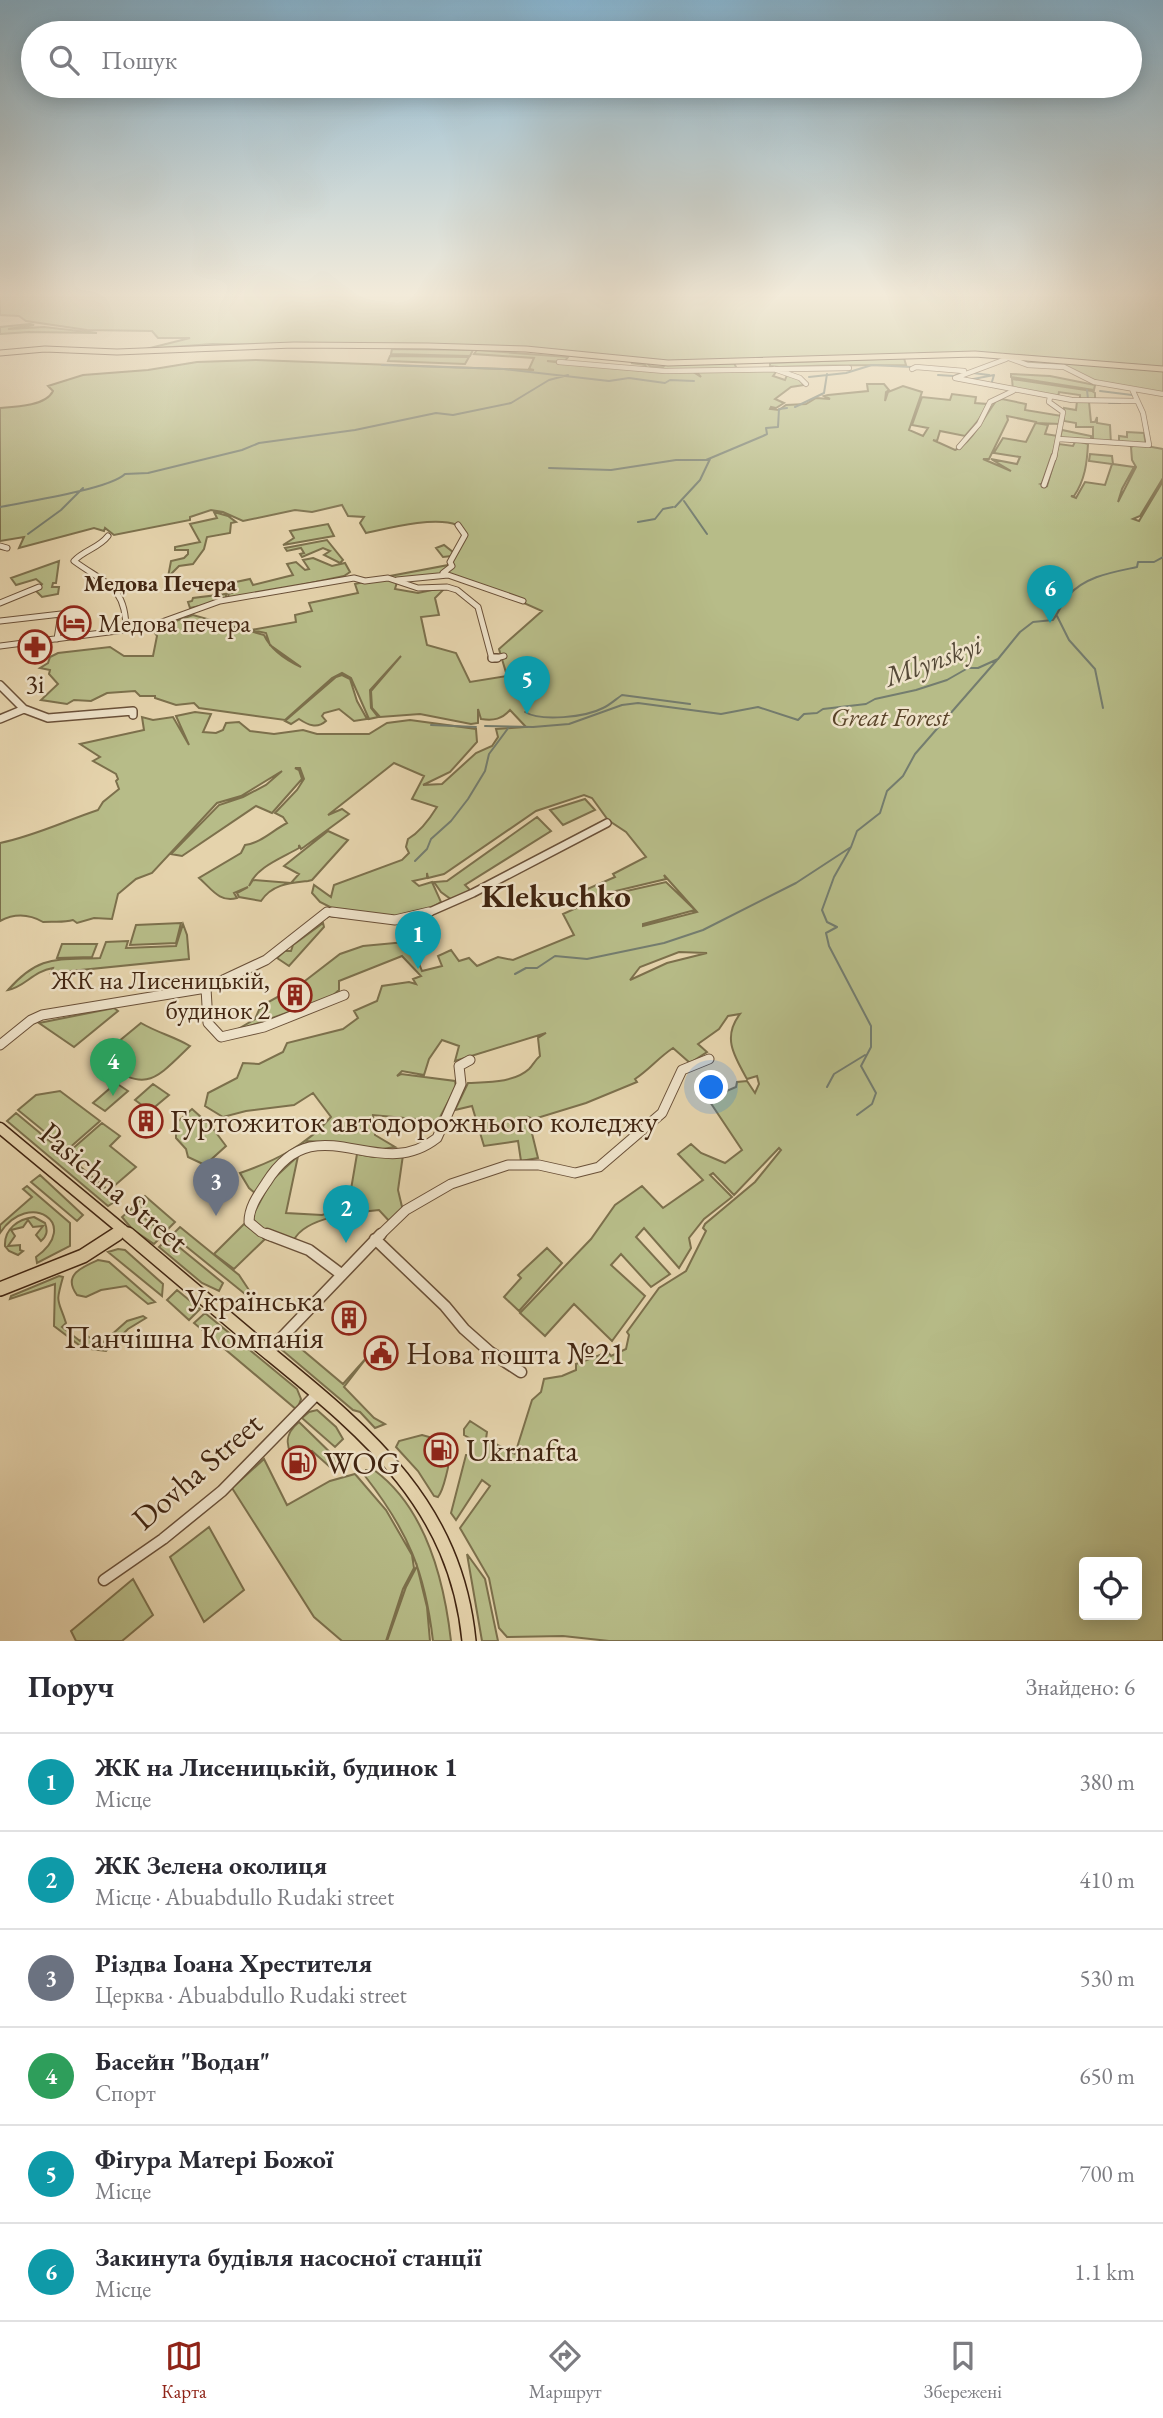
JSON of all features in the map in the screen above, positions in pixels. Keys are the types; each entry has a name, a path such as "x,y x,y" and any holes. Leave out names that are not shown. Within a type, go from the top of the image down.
{"main road":[{"name":"Pasichna Street","path":"0,1128 268,1352 395,1466 428,1511 451,1560 462,1599 469,1641"},
{"path":"0,1289 88,1253 122,1230"}],"street":[{"path":"787,374 802,378 806,384"},
{"path":"964,374 955,378 962,382 1050,397 1103,402 1137,401"},
{"path":"1078,374 1094,382 1163,394"},
{"path":"1059,439 1148,446 1143,413 1132,389"},
{"path":"960,447 979,424 990,402 1013,391"},
{"path":"1044,485 1059,439 1063,412 1049,402 1050,397"},
{"path":"442,574 452,566 450,562 465,535 458,525"},
{"path":"108,536 100,545 78,554 74,561 120,594 126,608 126,630"},
{"path":"396,580 442,574 523,601"},
{"path":"0,646 126,630 163,622 220,601 354,578 365,581 385,578 418,588 447,587 457,590 478,607 492,659 504,656"},
{"path":"0,603 39,587"},
{"path":"0,621 61,614 57,639"},
{"path":"0,685 24,709 48,718 133,711 133,715"},
{"path":"0,719 24,709"},
{"path":"0,1045 31,1020 42,1015 206,988 265,960 328,912 396,920 421,916 473,893 607,823"},
{"path":"206,988 206,1018 213,1032 221,1037 264,1027 344,995"},
{"path":"341,1274 309,1250 261,1231 249,1222 248,1213 266,1182 290,1157 316,1145 335,1144 370,1154 414,1151 431,1144 437,1138 459,1091 459,1066 470,1059"},
{"path":"268,1352 375,1239 407,1210 436,1190 498,1168 520,1164 576,1173 598,1167 662,1113 682,1070 709,1059"},
{"path":"375,1239 445,1306 464,1329 490,1352 521,1372"},
{"name":"Dovha Street","path":"104,1580 163,1539 222,1492 317,1394"}],"green space":[{"name":"Great Forest","path":"101,374 696,374 701,377 698,374 775,374 773,376 785,380 787,375 799,378 804,385 791,387 775,399 784,403 770,409 779,410 786,405 806,404 816,398 830,399 824,396 828,395 868,391 867,384 884,384 889,390 886,392 885,401 888,392 903,386 922,392 909,430 923,436 928,428 912,425 922,397 950,400 952,394 976,397 975,403 987,404 980,418 965,436 940,431 937,441 933,440 955,450 973,435 996,401 1002,399 1026,404 1025,410 1062,416 1060,424 1036,423 1048,425 1045,434 1058,436 1044,483 1041,484 1047,486 1059,444 1073,446 1075,442 1060,438 1062,430 1091,436 1091,442 1081,442 1088,444 1088,451 1083,478 1074,496 1071,496 1076,498 1085,482 1105,485 1112,464 1089,461 1090,454 1112,456 1113,464 1134,467 1118,502 1136,467 1132,460 1133,446 1119,444 1119,436 1127,437 1127,432 1144,433 1146,446 1163,449 1163,478 1140,516 1133,519 1139,521 1163,481 1163,1641 609,1641 563,1636 507,1637 499,1628 489,1578 460,1528 490,1486 482,1480 456,1520 451,1513 466,1455 470,1455 471,1439 464,1435 464,1429 470,1421 487,1432 486,1439 515,1454 532,1400 541,1392 544,1379 562,1376 576,1370 576,1364 608,1352 611,1356 626,1349 629,1335 627,1332 659,1288 686,1271 706,1231 703,1228 705,1224 755,1182 781,1150 779,1148 734,1195 713,1173 710,1175 732,1197 704,1219 689,1238 691,1248 679,1268 644,1228 636,1237 670,1274 651,1287 621,1254 611,1265 645,1296 612,1341 574,1304 545,1336 520,1313 591,1239 615,1205 642,1186 663,1208 703,1180 678,1154 691,1144 701,1153 725,1163 742,1150 708,1099 736,1087 737,1082 747,1081 755,1093 759,1084 757,1076 747,1079 732,1046 732,1031 740,1014 728,1016 719,1029 698,1044 707,1052 690,1063 673,1048 635,1079 637,1082 586,1103 534,1119 528,1117 538,1158 521,1161 518,1141 484,1146 472,1106 455,1110 468,1083 508,1079 529,1069 540,1056 538,1038 546,1033 455,1061 459,1046 442,1040 429,1059 424,1075 402,1071 397,1076 401,1074 455,1081 456,1087 438,1121 373,1115 375,1135 395,1147 370,1151 347,1144 308,1141 256,1194 240,1173 290,1151 312,1136 331,1117 313,1093 294,1105 223,1117 205,1106 208,1093 237,1078 243,1063 259,1064 283,1052 287,1043 343,1029 358,1018 354,1011 377,1001 382,986 409,982 416,984 413,979 421,976 402,956 339,981 339,990 331,997 233,1032 255,1019 259,1010 265,1006 263,1005 301,984 340,954 363,946 416,941 420,948 414,951 422,971 442,966 438,956 451,950 459,961 469,958 477,966 498,957 513,960 574,935 563,914 583,905 587,900 666,882 695,910 643,926 697,912 664,875 666,879 595,896 578,893 615,877 613,874 646,857 626,832 608,820 592,798 584,795 536,811 444,874 428,878 427,873 427,878 413,881 419,886 432,882 441,902 431,908 397,918 334,909 320,902 312,893 314,885 331,897 334,885 402,860 409,853 406,847 408,839 424,825 437,807 412,799 424,776 394,763 328,815 342,809 349,814 301,849 299,845 299,848 257,873 249,886 253,880 291,883 299,874 284,866 328,831 348,840 312,880 276,888 261,901 239,897 237,893 248,887 234,893 237,898 220,897 199,878 241,853 245,845 262,839 287,823 275,813 304,779 300,768 295,768 299,770 302,779 272,813 256,806 182,856 171,854 219,805 243,797 266,785 282,771 241,796 217,803 152,873 136,879 118,894 112,919 94,918 77,923 73,920 43,922 22,916 0,921 0,843 98,810 103,802 119,789 116,781 118,779 116,774 93,761 100,757 80,744 144,730 142,717 153,720 173,717 189,745 176,716 195,712 211,714 203,732 216,733 223,730 226,723 239,722 250,731 274,734 303,730 317,734 369,734 387,723 410,720 476,729 477,742 450,772 423,785 442,784 476,753 492,746 498,737 496,729 526,727 510,710 497,719 490,720 481,719 478,709 478,723 471,724 420,714 380,717 372,708 371,691 401,656 370,690 371,708 378,717 369,719 351,678 342,673 332,678 285,720 199,708 194,703 176,705 155,696 140,696 135,691 107,693 91,701 74,700 67,704 41,700 58,684 49,674 50,670 40,668 48,663 50,657 58,653 110,647 124,656 153,656 157,636 152,629 193,615 264,635 270,644 266,633 251,630 296,622 295,615 312,611 309,603 358,593 355,584 381,578 397,582 395,589 418,593 446,587 435,598 439,615 421,617 427,645 456,653 470,682 507,676 499,649 542,611 508,596 441,574 396,579 390,576 448,565 452,556 443,557 436,548 444,545 453,552 464,536 457,525 437,522 366,533 360,523 364,517 348,516 342,505 312,512 295,510 243,521 211,510 190,517 190,520 114,535 105,528 104,531 94,528 19,548 24,537 0,541 0,408 37,403 53,391 48,386 83,375","holes":["1007,416 1036,422 1026,442 1003,438 995,451 994,453 1020,457 1017,464 991,459 1011,471 983,459 989,459 1008,420","271,646 301,667 285,658","679,952 707,953 667,963 630,980 640,967"]},
{"path":"1011,374 1050,376 1095,385 1094,390 1011,377"},
{"path":"1078,374 1163,374 1163,393 1100,382"},
{"path":"1012,379 1092,391 1095,393 1095,401 1080,400 1080,395 1059,392 1058,397 1013,390"},
{"path":"1077,401 1089,402 1091,422 1095,422 1097,417 1097,423 1110,425 1111,444 1093,442 1093,427 1076,427 1076,423 1064,421 1064,408 1076,410"},
{"path":"214,512 228,516 236,522 231,523 230,533 207,537 204,549 193,564 179,566 168,577 171,561 184,558 188,554 188,550 175,550 175,547 200,542 190,524 217,518"},
{"path":"328,524 334,536 283,545 294,538 290,531"},
{"path":"327,540 343,560 340,563 324,555 330,551 323,548 302,557 300,554 304,553 301,548 287,551 285,548"},
{"path":"313,558 332,566 345,563 350,572 344,576 190,608 188,602 193,598 226,594 226,598 229,598 228,594 234,592 231,583 250,579 253,585 293,575 287,564 296,562 305,570 309,569 303,560"},
{"path":"59,561 56,583 53,583 52,587 59,587 58,594 42,597 36,591 42,584 36,579 16,585 11,578"},
{"path":"342,675 350,679 357,701 367,719 354,721 339,709 324,713 322,716 326,721 319,725 299,719 291,724 285,721 336,677"},
{"path":"585,799 595,810 563,825 550,810"},
{"path":"537,817 551,831 465,885 471,891 452,900 441,892 434,882 447,881"},
{"path":"181,923 176,943 130,945 136,925"},
{"path":"323,923 324,927 289,966 277,958 285,951 291,951 293,945"},
{"path":"183,924 189,959 51,973 53,968 40,972 8,990 39,965 59,960 100,958 106,942 128,941 126,948 176,946"},
{"path":"62,944 97,944 92,957 57,958"},
{"path":"114,1008 118,1011 74,1047 39,1023"},
{"path":"141,1023 190,1046 157,1075 139,1080 128,1077 100,1060 101,1056"},
{"path":"116,1083 128,1091 105,1111 93,1103"},
{"path":"153,1084 169,1095 150,1111 135,1100"},
{"path":"60,1091 100,1121 67,1150 18,1110 36,1095"},
{"path":"192,1109 211,1126 226,1146 205,1165 188,1157 186,1149 176,1138 176,1123"},
{"path":"16,1113 119,1199 108,1206 7,1121"},
{"path":"102,1123 120,1136 110,1146 136,1167 113,1187 70,1151"},
{"path":"357,1154 373,1157 403,1155 398,1190 403,1211 391,1223 379,1210 345,1214 309,1226 294,1240 265,1230 255,1222 252,1217 271,1181 298,1156 286,1213 322,1215 348,1207"},
{"path":"40,1175 83,1215 77,1221 31,1182"},
{"path":"27,1186 70,1223 70,1246 37,1263 36,1257 49,1245 54,1233 52,1223 46,1216 24,1214 12,1220 0,1233 0,1225 32,1197 23,1189"},
{"path":"145,1196 175,1222 166,1231 136,1204"},
{"path":"132,1208 164,1234 154,1244 132,1229 122,1217"},
{"path":"34,1217 45,1223 45,1237 41,1241 36,1235 43,1226 33,1227 28,1220 23,1227 11,1230 15,1236 8,1246 20,1245 20,1250 23,1251 18,1255 9,1251 5,1240 10,1230 23,1220"},
{"path":"244,1224 265,1239 234,1269 214,1254"},
{"path":"180,1227 239,1275 249,1290 245,1294 172,1235"},
{"path":"168,1238 223,1283 219,1291 202,1283 159,1247"},
{"path":"547,1248 562,1263 519,1311 504,1297 521,1278 518,1275"},
{"path":"125,1250 163,1284 162,1296 108,1252"},
{"path":"98,1260 109,1262 155,1302 148,1304 126,1286 101,1290 86,1297 77,1295 73,1288 73,1277 80,1269"},
{"path":"59,1276 63,1277 58,1301 66,1323 62,1327 80,1341 86,1335 100,1345 127,1321 143,1316 146,1318 128,1329 106,1351 83,1348 54,1326 55,1284 10,1299 11,1296"},
{"path":"177,1290 200,1309 189,1320 167,1300"},
{"path":"205,1313 297,1389 301,1399 297,1410 194,1323"},
{"path":"286,1336 343,1384 368,1356 344,1387 374,1418 385,1424 375,1428 360,1412 353,1410 282,1350 280,1345"},
{"path":"317,1410 336,1427 343,1439 335,1447 302,1418"},
{"path":"299,1422 344,1466 330,1467 312,1451 299,1456 291,1453 289,1436"},
{"path":"422,1435 437,1440 448,1455 448,1468 438,1497 434,1496 418,1471 396,1447 399,1441"},
{"path":"264,1459 287,1505 330,1481 355,1474 386,1510 412,1555 414,1568 403,1589 386,1641 342,1641 314,1617 232,1488"},
{"path":"366,1470 374,1470 392,1486 419,1524 437,1570 451,1641 433,1641 425,1594 412,1553 393,1515 365,1476"},
{"path":"209,1527 244,1590 204,1622 170,1557"},
{"path":"467,1554 485,1579 498,1641 482,1641"},
{"path":"417,1566 427,1607 430,1641 387,1641 406,1587"},
{"path":"133,1579 153,1615 122,1641 76,1641 71,1631"}],"waterway":[{"path":"544,374 565,376"},
{"path":"827,375 841,374"},
{"path":"938,375 960,374"},
{"path":"978,374 989,375"},
{"path":"795,407 824,393 827,375"},
{"path":"809,377 827,375"},
{"path":"994,375 991,385 963,381 994,375"},
{"path":"80,491 103,485 125,474 148,473 242,450 259,443 355,430 436,413 453,415 511,403 549,380 565,376"},
{"path":"565,376 609,381 629,378 665,383 670,380 694,381"},
{"path":"1087,390 1088,399"},
{"path":"1100,391 1132,395"},
{"path":"1109,403 1120,403"},
{"path":"549,468 611,470 676,460 706,460 767,434 766,428 778,427 779,409 787,408"},
{"path":"675,507 700,480 710,459"},
{"path":"80,491 83,488"},
{"path":"0,507 80,491"},
{"path":"28,534 61,510 80,491"},
{"path":"684,501 707,534"},
{"path":"638,522 655,519 663,509 673,507"},
{"name":"Mlynskyi","path":"485,726 533,727 569,724 622,705 638,703 721,714 758,707 798,720 804,714 817,713 823,709 866,704 875,699 947,680 968,668 978,668 998,659 1020,632 1033,622 1053,620 1068,596 1083,584 1100,576 1137,567 1138,562 1154,562 1163,557"},
{"path":"1057,616 1069,640 1095,669 1103,708"},
{"path":"851,847 857,831 880,813 887,791 903,776 915,754 997,660"},
{"name":"Mlynskyi","path":"525,712 552,718 575,716 603,708 622,695 690,704"},
{"name":"Mlynskyi","path":"431,725 476,727"},
{"path":"415,861 427,849 431,839 451,821 468,799 485,771 489,754 509,727"},
{"path":"515,974 526,968 537,968 555,956 587,959 664,943 703,930 796,883 851,847"},
{"path":"851,847 834,877 822,910 827,922 837,927 826,933 829,946 871,1026 871,1047 861,1066 876,1093 872,1104 857,1115"},
{"path":"827,1087 834,1074 865,1055"}],"place":[{"name":"Медова печера","path":"74,623"},
{"name":"Закинута будівля насосної станції","path":"1050,623"},
{"name":"3і","path":"35,647"},
{"name":"Фігура Матері Божої","path":"527,714"},
{"name":"ЖК на Лисеницькій, будинок 1","path":"418,969"},
{"name":"ЖК на Лисеницькій, будинок 2","path":"295,995"},
{"name":"Басейн \"Водан\"","path":"113,1096"},
{"name":"Гуртожиток автодорожнього коледжу","path":"146,1121"},
{"name":"Різдва Іоана Хрестителя","path":"216,1216"},
{"name":"ЖК Зелена околиця","path":"346,1243"},
{"name":"Українська Панчішна Компанія","path":"349,1318"},
{"name":"Нова пошта №21","path":"381,1353"},
{"name":"Ukrnafta","path":"441,1450"},
{"name":"WOG","path":"299,1463"}],"district":[{"name":"Медова Печера","path":"160,583"},
{"name":"Klekuchko","path":"556,895"}]}
